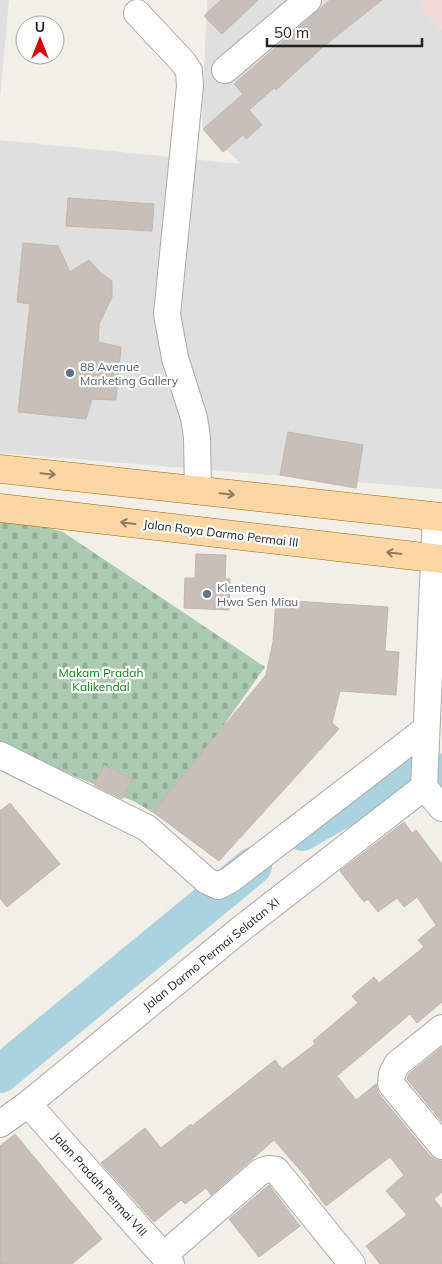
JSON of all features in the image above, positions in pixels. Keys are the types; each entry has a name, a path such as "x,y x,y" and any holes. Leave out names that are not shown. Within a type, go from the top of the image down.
{"main road":[{"path":"0,469 439,517"},
{"path":"98,519 102,480"},
{"name":"Jalan Raya Darmo Permai III","path":"0,508 438,558"}],"street":[{"path":"225,70 308,0"},
{"path":"137,13 189,71 190,86 167,314 175,358 194,418 198,490"},
{"path":"439,517 424,786 442,808"},
{"path":"0,755 147,828 207,882 218,886 230,880 426,729"},
{"name":"Jalan Darmo Permai Selatan XI","path":"0,1124 28,1104 242,928 424,786"},
{"path":"442,1028 397,1064 390,1084 442,1146"},
{"name":"Jalan Pradah Permai VIII","path":"28,1104 168,1259"},
{"path":"168,1259 260,1172 268,1169 276,1170 352,1264"}],"shaded area":[{"path":"0,0 9,0 0,99"},
{"path":"207,0 422,0 422,11 442,29 442,489 0,453 0,140 241,164 202,126"},
{"path":"422,0 442,0 442,29 422,11"}],"green space":[{"name":"Makam Pradah Kalikendal","path":"0,514 63,532 265,667 159,816 135,802 0,744"}],"building":[{"path":"221,0 258,0 222,34 204,16"},
{"path":"330,0 382,0 324,46 276,90 274,88 249,110 262,125 246,139 243,135 223,152 203,129 243,94 234,84"},
{"path":"68,198 154,204 152,231 66,226"},
{"name":"88 Avenue Marketing Gallery","path":"23,243 58,246 70,272 89,260 101,273 112,281 112,297 99,324 98,342 121,347 116,400 92,399 86,419 18,412 30,304 17,302"},
{"path":"288,432 363,445 356,488 280,475"},
{"name":"Klenteng Hwa Sen Miau","path":"196,554 226,555 225,579 230,579 229,610 184,608 185,578 195,578"},
{"path":"276,600 388,607 385,651 399,652 396,695 340,691 332,723 339,729 219,861 153,812 266,675 273,642"},
{"path":"104,765 132,779 122,799 94,785"},
{"path":"10,803 60,864 7,907 0,898 0,811"},
{"path":"404,822 412,833 416,830 442,864 442,1002 417,1023 410,1014 337,1076 356,1100 376,1084 379,1094 430,1156 442,1161 442,1192 434,1199 442,1209 442,1264 380,1264 366,1246 407,1215 386,1191 404,1175 390,1157 326,1206 309,1184 311,1183 274,1140 211,1195 206,1188 185,1204 181,1200 154,1222 101,1163 145,1128 161,1148 191,1124 192,1126 275,1060 282,1069 315,1044 313,1041 358,1003 352,996 374,977 379,983 424,947 418,940 436,925 417,897 404,907 397,898 378,912 368,899 364,902 340,871"},
{"path":"442,1047 442,1122 407,1079 409,1074"},
{"path":"15,1134 102,1239 72,1264 0,1264 0,1146"},
{"path":"269,1185 300,1226 259,1257 229,1219"}],"waterway":[{"path":"438,772 442,776"},
{"path":"302,832 405,773"},
{"path":"0,1074 253,866"}],"place":[{"name":"88 Avenue Marketing Gallery","path":"70,373"},
{"name":"Klenteng Hwa Sen Miau","path":"207,594"}]}
